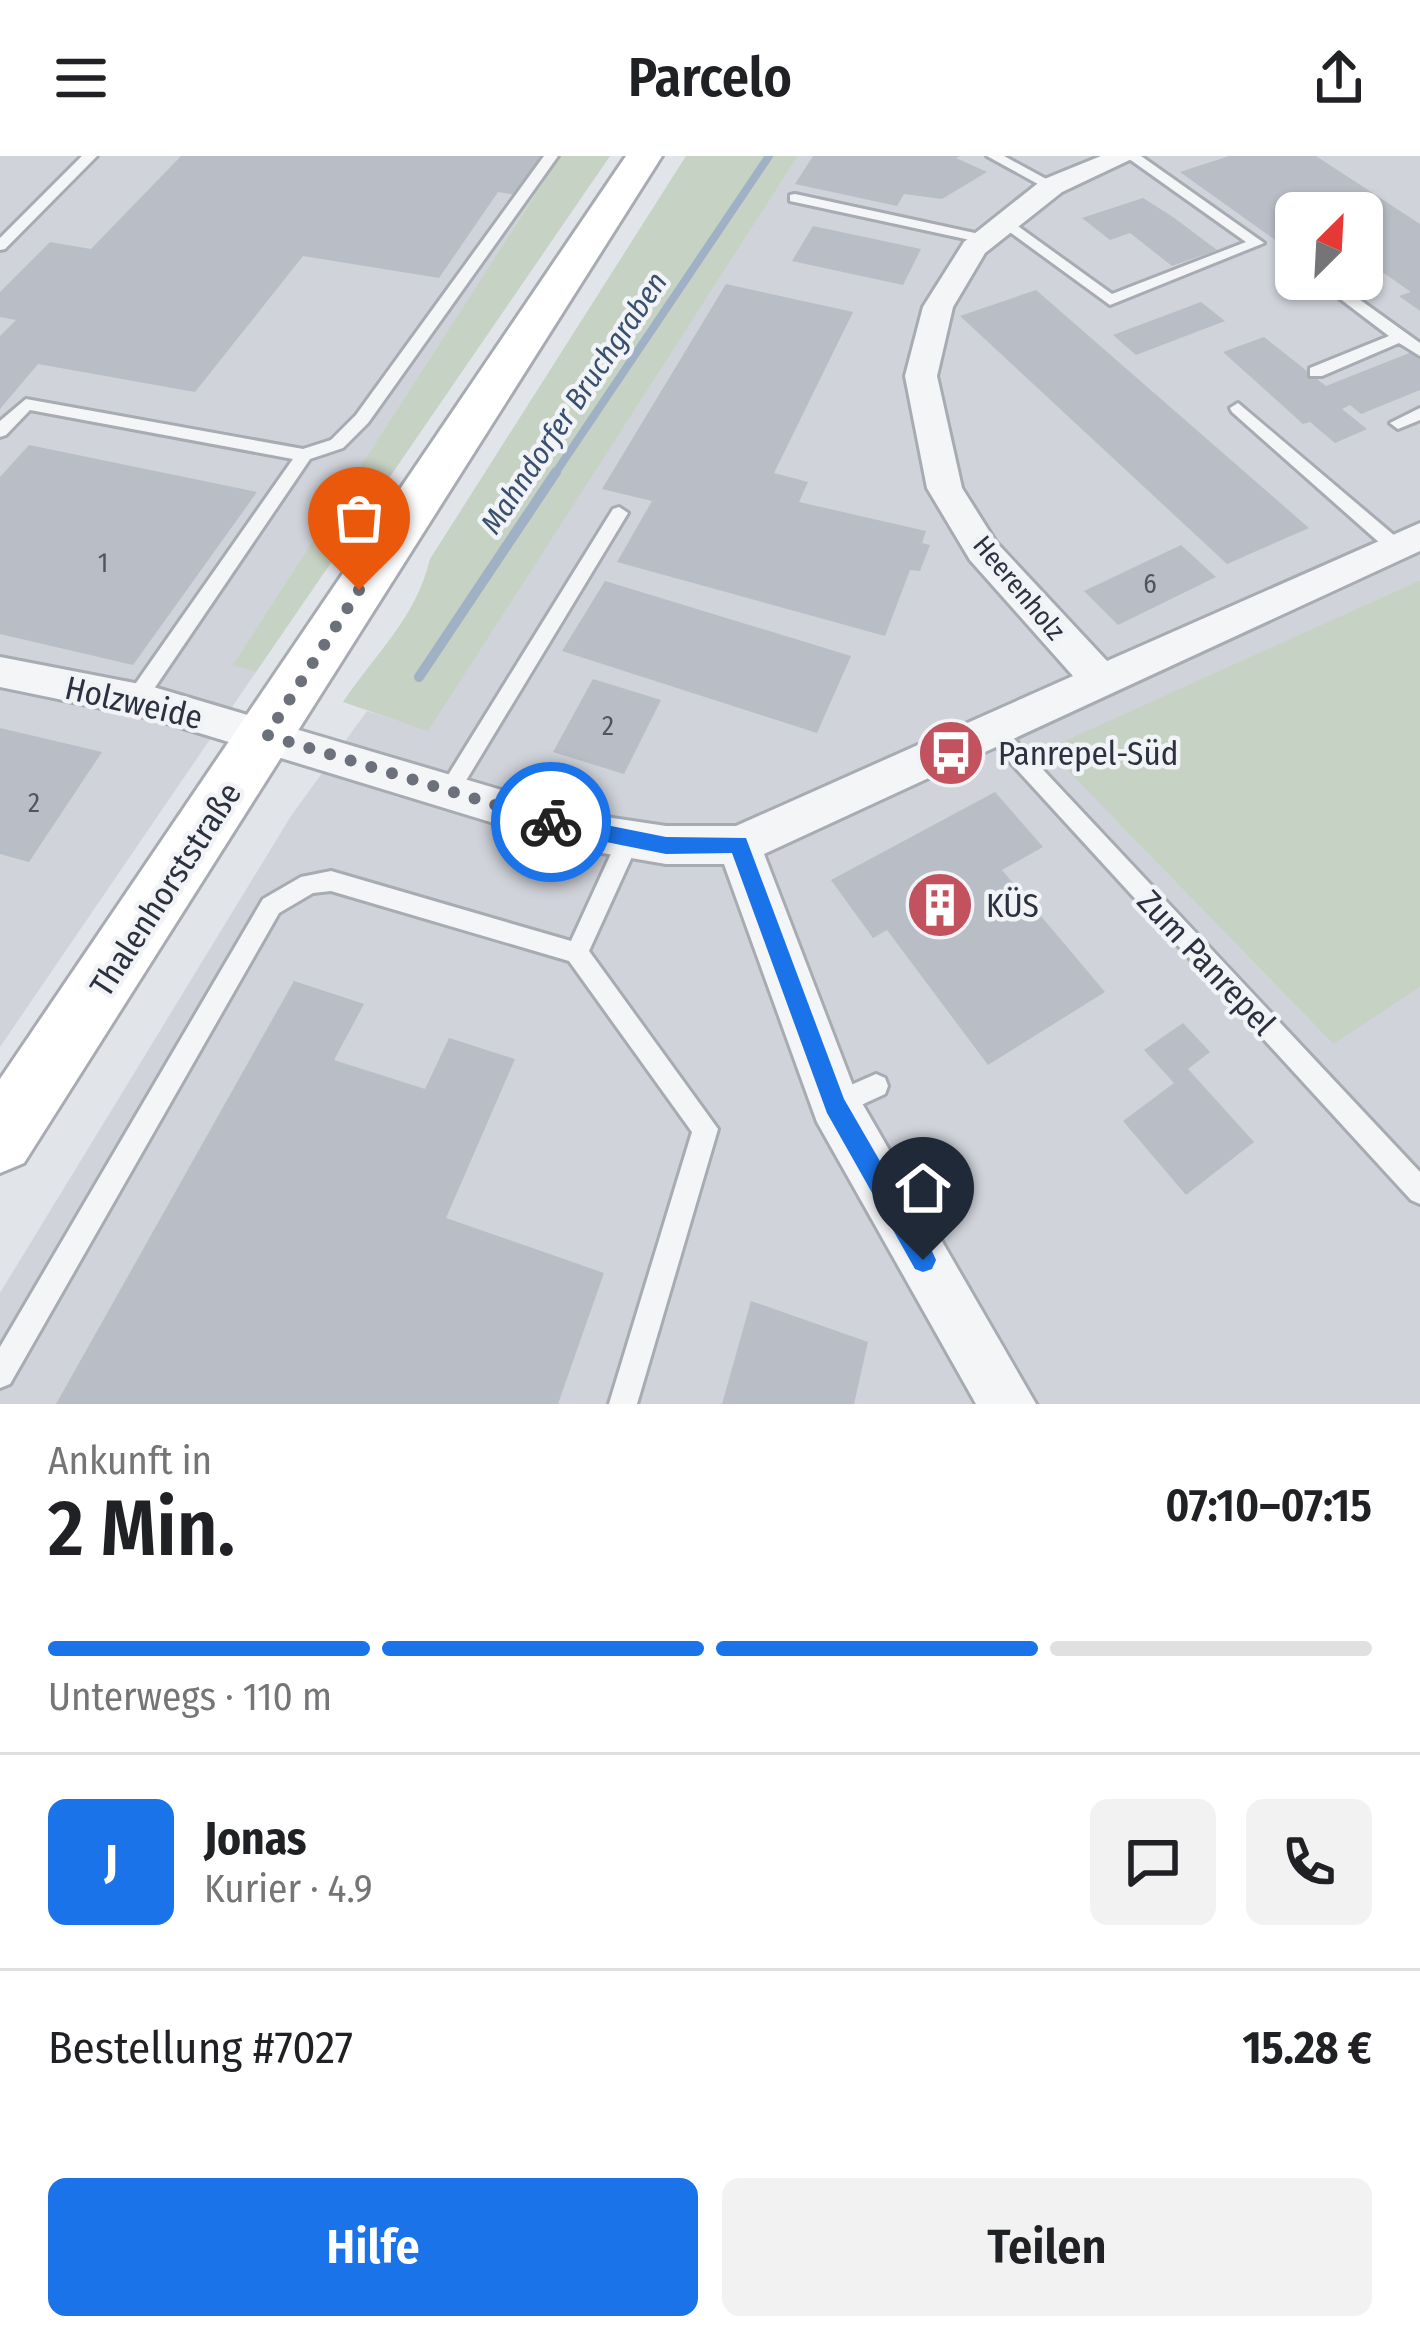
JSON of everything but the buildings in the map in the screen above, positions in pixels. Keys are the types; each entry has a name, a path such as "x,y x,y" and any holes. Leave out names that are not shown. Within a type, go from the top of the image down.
{"main road":[{"name":"Thalenhorststraße","path":"0,1139 644,156"}],"street":[{"name":"Heerenholz","path":"1102,681 983,551 946,488 921,376 938,307 994,231 1052,185 1119,157"},
{"path":"267,735 580,831 666,845 739,844 1408,542"},
{"name":"Holzweide","path":"0,672 136,700 267,735"},
{"path":"739,844 855,1095 1008,1404"}],"lane":[{"path":"0,246 90,156"},
{"path":"0,431 26,404 304,455 337,444 362,419 550,156"},
{"path":"994,156 1052,185"},
{"path":"795,198 994,231 1110,300 1257,242 1119,157"},
{"path":"1349,300 1420,351"},
{"path":"1316,372 1401,338"},
{"path":"1238,408 1408,542"},
{"path":"1398,423 1420,413"},
{"path":"136,700 304,455"},
{"path":"449,790 620,513"},
{"name":"Zum Panrepel","path":"995,732 1420,1190"},
{"path":"577,953 629,839"},
{"path":"0,1374 272,906 309,884 331,880 577,953 705,1129 623,1404"}],"shaded area":[{"path":"0,156 560,156 234,664 256,672 0,1047"},
{"path":"798,156 1420,156 1420,580 1048,749 1332,1043 1420,987 1420,1404 0,1404 0,1293 291,816 367,711 428,730"}],"green space":[{"path":"560,156 610,156 256,672 233,665"},
{"path":"686,156 798,156 428,731 343,702 405,618 430,559"},
{"path":"1420,580 1420,987 1333,1044 1047,749"}],"waterway":[{"name":"Mahndorfer Bruchgraben","path":"554,475 769,156"},
{"name":"Mahndorfer Bruchgraben","path":"419,677 556,472"}],"way so far":[{"path":"359,590 267,735 551,822"}],"place":[{"name":"Panrepel-Süd","path":"951,753"},
{"name":"KÜS","path":"940,905"}],"route":[{"path":"551,822 666,845 739,844 835,1105 923,1260"}]}
